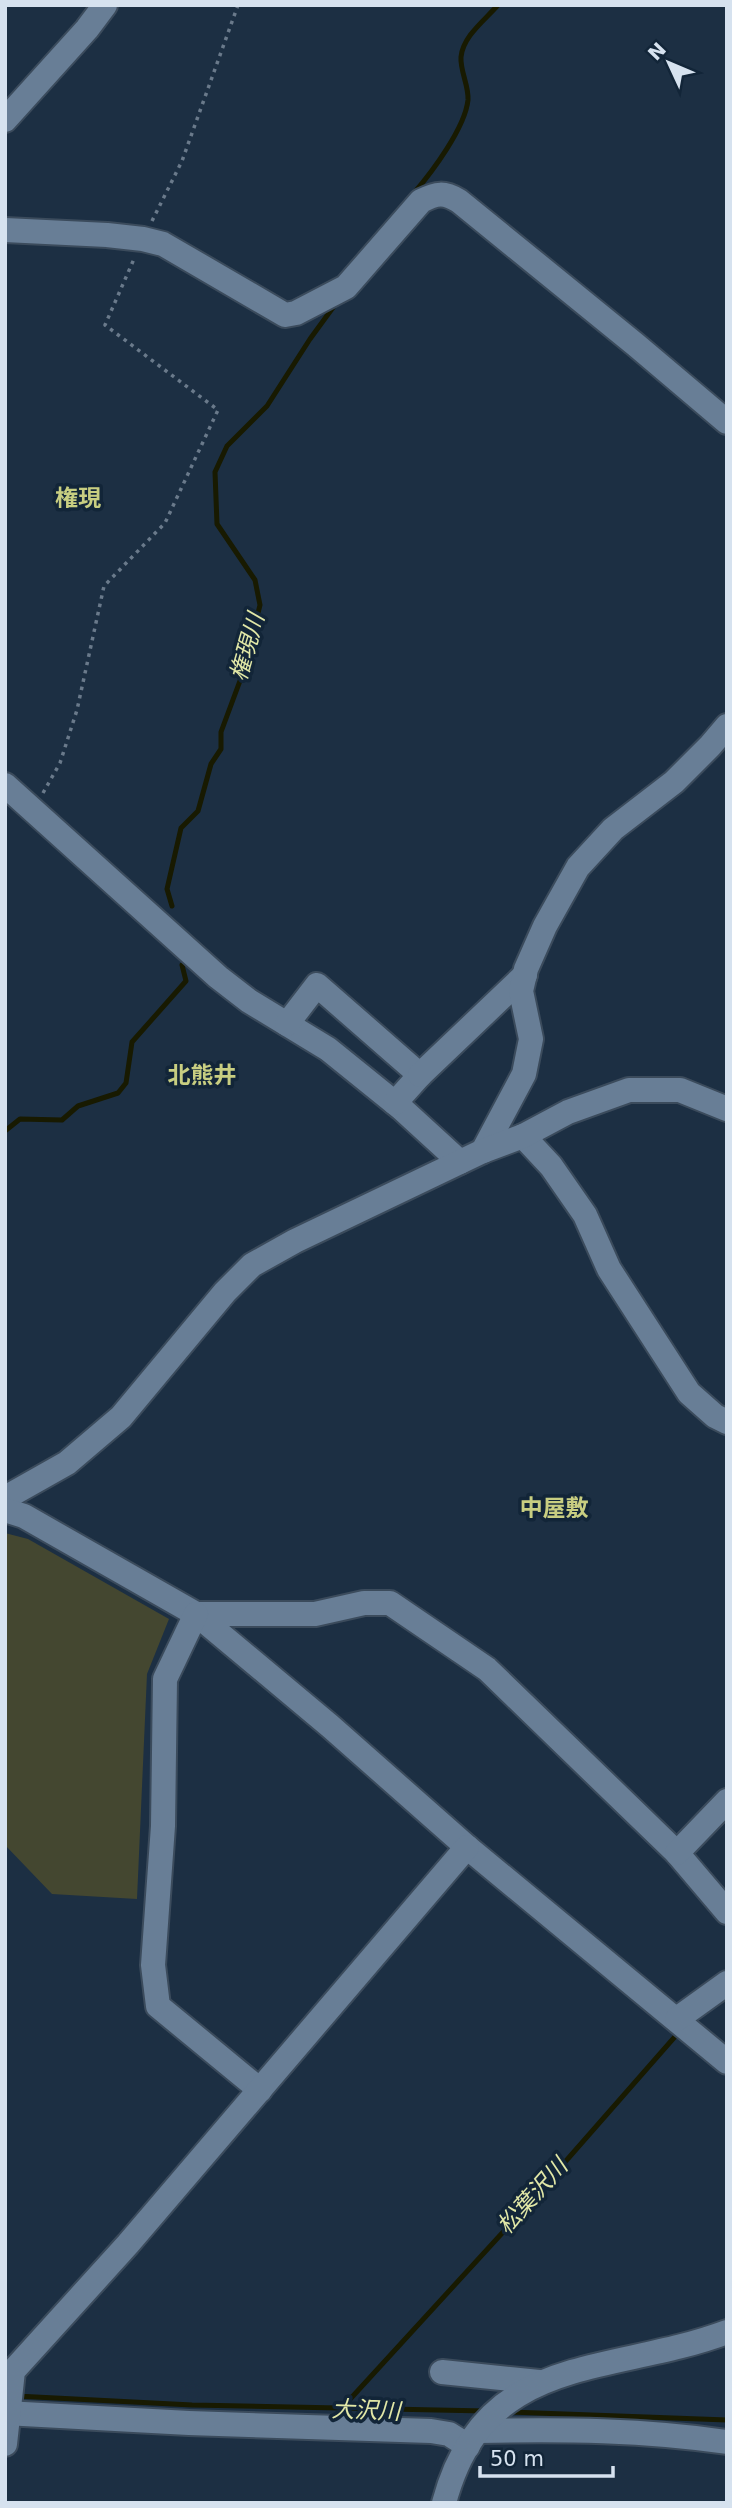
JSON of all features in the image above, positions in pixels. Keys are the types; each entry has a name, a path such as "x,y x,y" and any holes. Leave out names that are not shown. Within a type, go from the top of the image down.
{"street":[{"path":"5,120 105,5"},
{"path":"5,230 143,239 163,244 285,315 296,313 346,287 421,201 445,193 459,201 584,302 727,422"},
{"path":"483,1151 524,1074 531,1039 521,991 525,975 545,926 578,867 613,828 674,782 727,726"},
{"path":"5,785 218,977 249,1001 328,1049 395,1103 460,1162"},
{"path":"395,1103 420,1075 525,975"},
{"path":"287,1024 317,985 420,1075"},
{"path":"5,1498 67,1463 121,1417 225,1292 252,1265 295,1241 483,1151 523,1136 568,1112 629,1090 680,1090 724,1102"},
{"path":"523,1136 551,1166 585,1215 609,1269 688,1393 715,1416 727,1422"},
{"path":"5,1510 24,1516 196,1614 330,1726 467,1847 727,2062"},
{"path":"196,1614 315,1614 364,1603 390,1603 487,1669 677,1853 727,1912"},
{"path":"196,1614 165,1679 163,1826 152,1965 158,2007 260,2090"},
{"path":"677,1853 727,1801"},
{"path":"5,2444 13,2371 128,2244 467,1847"},
{"path":"677,2019 727,1983"},
{"path":"444,2503 450,2480 479,2432 528,2387 569,2371 691,2345 727,2332"},
{"path":"442,2372 528,2387"},
{"path":"8,2411 190,2423 431,2431 449,2434 573,2429 727,2442"}],"path":[{"path":"34,811 60,763 77,710 104,586 165,523 218,410 105,324 182,161 238,5"}],"green space":[{"path":"5,1533 28,1539 169,1619 147,1674 137,1899 52,1894 5,1845"}],"waterway":[{"name":"権現川","path":"414,193 438,162 461,123 468,100 461,62 463,49 470,35 498,5"},
{"name":"権現川","path":"172,906 167,889 181,828 198,811 211,764 221,749 221,732 244,670 260,605 255,580 217,524 215,472 227,446 267,406 337,302"},
{"name":"権現川","path":"5,1131 20,1119 62,1120 78,1106 118,1093 126,1083 132,1042 186,981 182,965"},
{"name":"松葉沢川","path":"342,2408 515,2219 679,2032"},
{"name":"大沢川","path":"16,2396 192,2405 486,2411"},
{"name":"大沢川","path":"510,2412 727,2420"}],"district":[{"name":"権現","path":"78,498"},
{"name":"北熊井","path":"202,1075"},
{"name":"中屋敷","path":"554,1508"}]}
